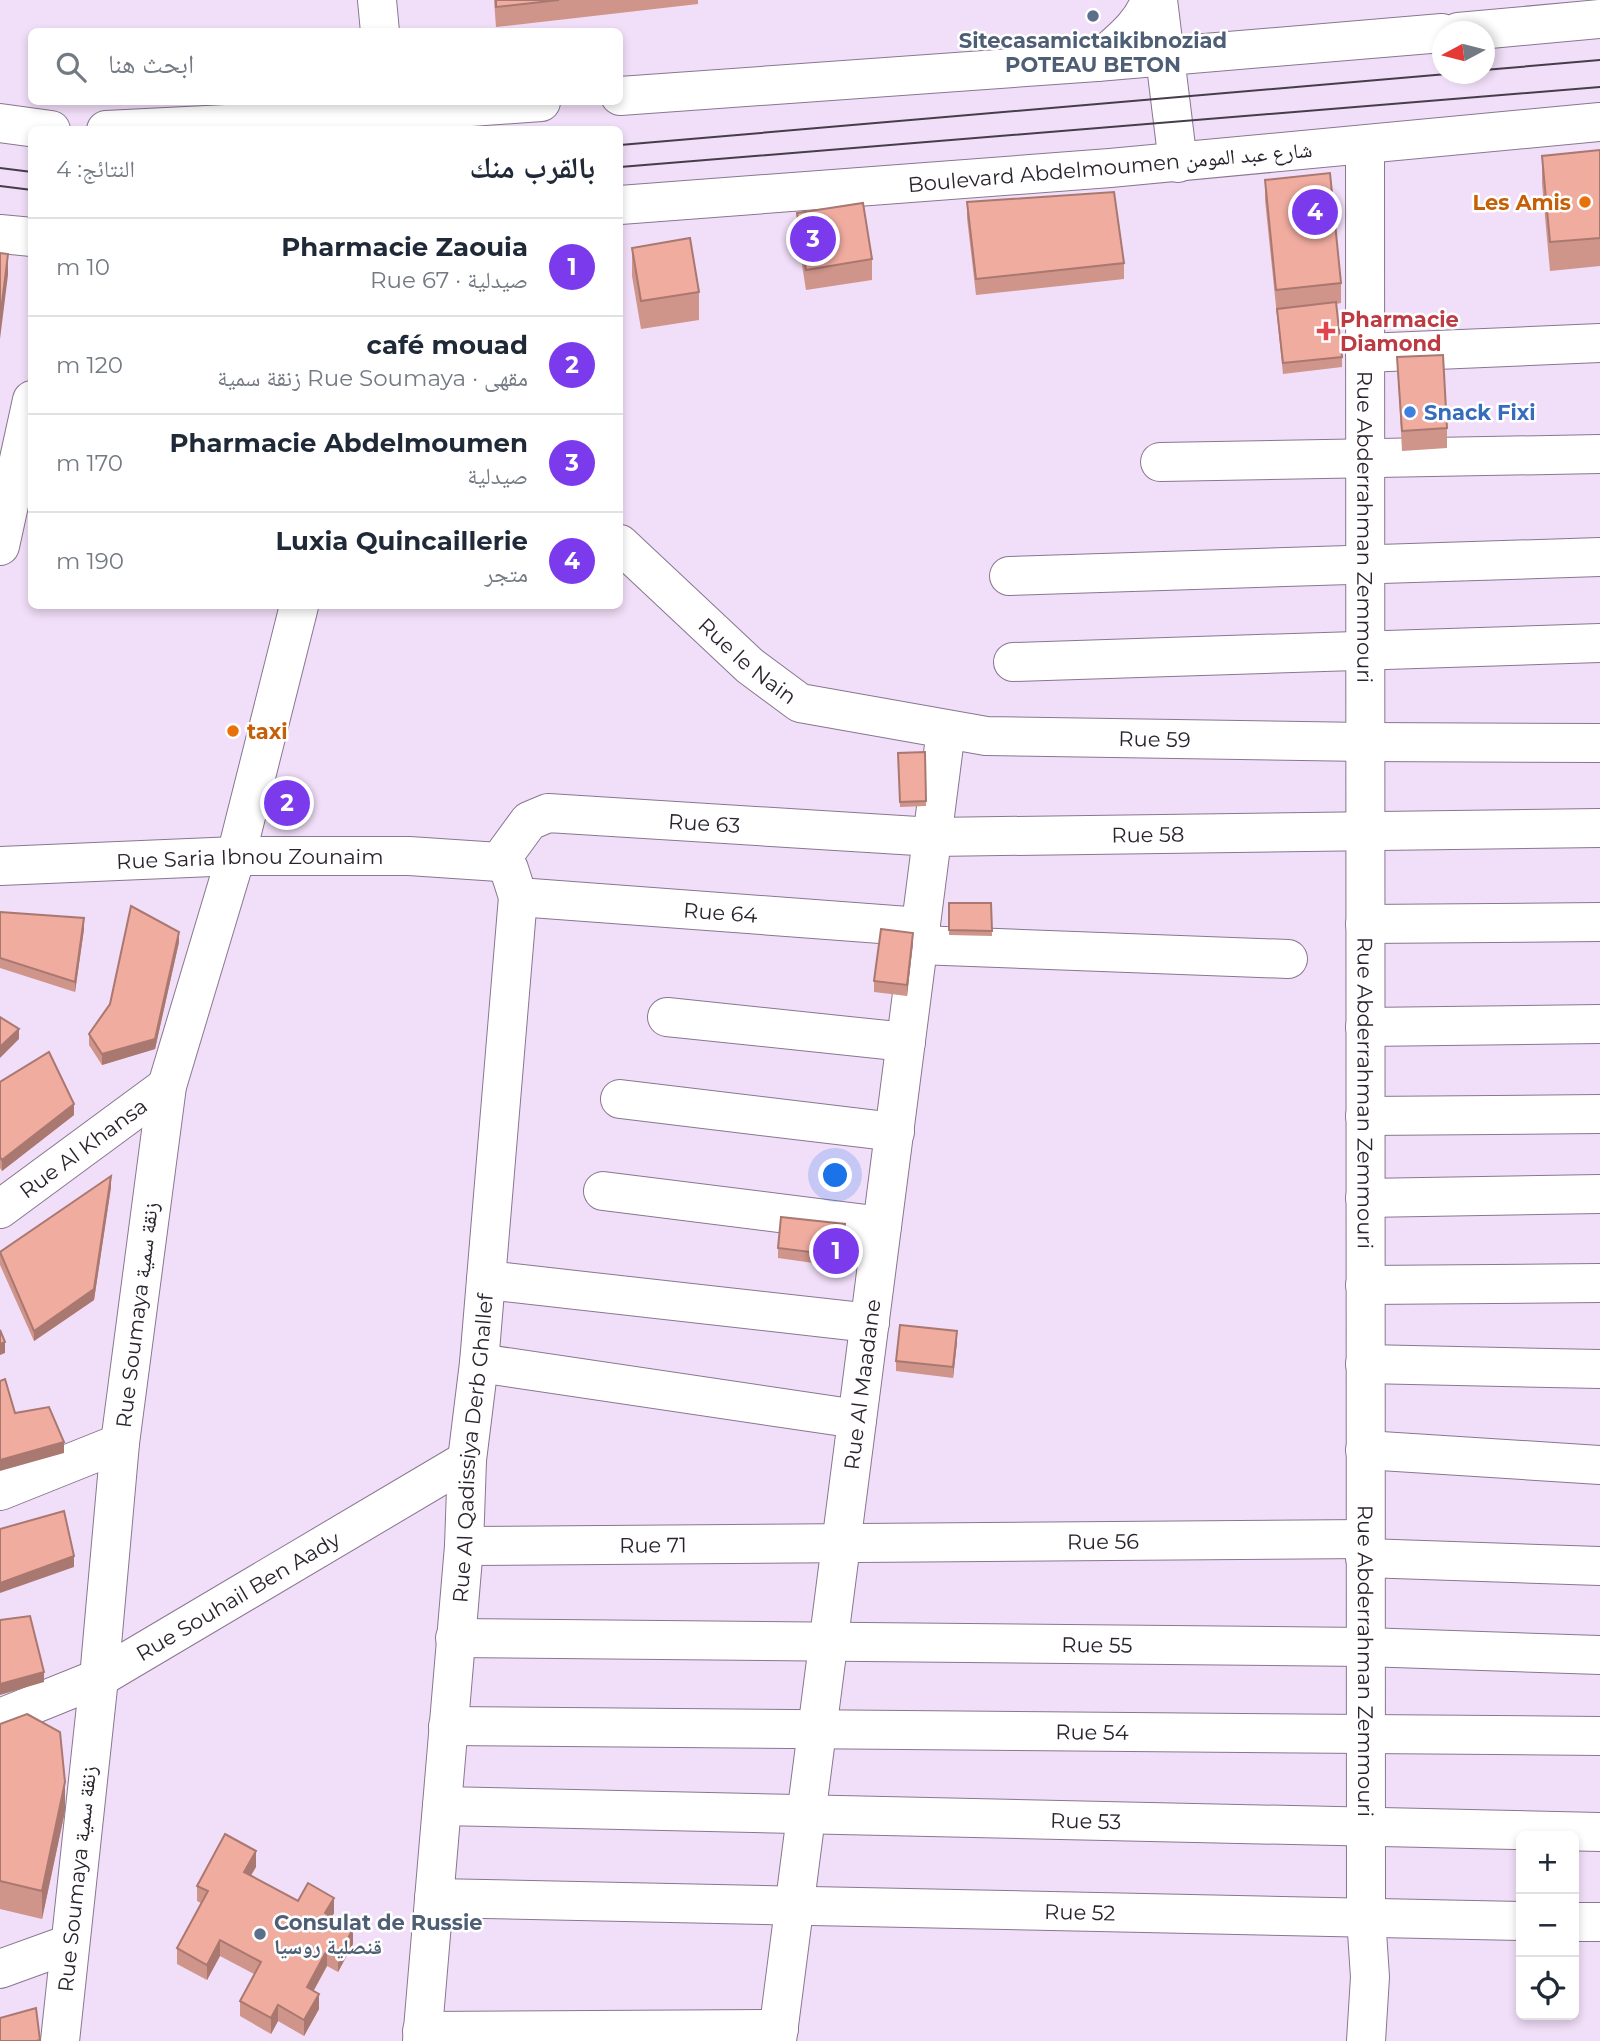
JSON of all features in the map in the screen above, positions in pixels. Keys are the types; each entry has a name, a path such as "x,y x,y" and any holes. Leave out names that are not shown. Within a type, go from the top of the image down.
{"street":[{"path":"377,0 380,28"},
{"path":"1097,62 1138,24 1150,0"},
{"path":"1158,0 1178,163"},
{"path":"1495,29 1600,19"},
{"path":"623,96 1165,57 1432,34"},
{"path":"185,126 502,105"},
{"name":"Boulevard Abdelmoumen شارع عبد المومن","path":"623,205 1178,163 1600,122"},
{"path":"0,123 28,127"},
{"name":"Rue Abderrahman Zemmouri","path":"1365,145 1365,1647 1366,1917 1370,1977 1366,2041"},
{"path":"0,234 28,237"},
{"path":"1364,353 1600,343"},
{"path":"0,546 28,418"},
{"path":"1160,462 1600,454"},
{"name":"Rue le Nain","path":"623,547 750,666 800,703 946,730"},
{"path":"1009,576 1600,557"},
{"name":"Rue Soumaya زنقة سمية","path":"60,2041 99,1678 120,1443 167,1086 236,856 298,609"},
{"path":"1013,662 1600,643"},
{"name":"Rue 59","path":"946,730 986,736 1600,743"},
{"name":"Rue Al Maadane","path":"778,2035 946,730"},
{"name":"Rue 63","path":"499,862 529,821 548,813 933,836"},
{"name":"Rue 58","path":"933,836 1600,828"},
{"name":"Rue Saria Ibnou Zounaim","path":"0,866 236,856 409,856 499,862"},
{"name":"Rue Al Qadissiya Derb Ghallef","path":"422,2036 464,1546 467,1460 479,1363 518,897 509,869 499,862"},
{"name":"Rue 64","path":"518,897 920,936 1289,959"},
{"path":"1365,924 1600,922"},
{"path":"667,1017 906,1042"},
{"path":"1365,1027 1600,1024"},
{"name":"Rue Al Khansa","path":"0,1209 167,1086"},
{"path":"620,1099 895,1132"},
{"path":"1365,1116 1600,1114"},
{"path":"603,1191 882,1226"},
{"path":"1365,1198 1600,1194"},
{"path":"486,1280 870,1323"},
{"path":"1365,1284 1600,1283"},
{"path":"479,1363 857,1419"},
{"path":"1365,1364 1600,1369"},
{"path":"0,1491 120,1443"},
{"path":"1365,1450 1600,1465"},
{"name":"Rue Souhail Ben Aady","path":"0,1718 99,1678 467,1460"},
{"name":"Rue 71","path":"464,1546 841,1543"},
{"name":"Rue 56","path":"841,1543 1365,1548 1600,1566"},
{"name":"Rue 55","path":"456,1638 1365,1647 1600,1655"},
{"name":"Rue 54","path":"448,1726 1600,1736"},
{"name":"Rue 53","path":"442,1806 1600,1832"},
{"name":"Rue 52","path":"434,1899 1516,1920"},
{"path":"1579,1922 1600,1922"},
{"path":"0,1969 69,1944"},
{"path":"422,2036 778,2035"}],"building":[{"path":"496,0 559,0 496,7"},
{"path":"1600,150 1600,238 1550,242 1542,156"},
{"path":"1330,173 1341,283 1276,290 1265,180"},
{"path":"1114,192 1124,263 976,279 967,202"},
{"path":"863,203 872,259 806,270 797,213"},
{"path":"690,238 699,292 641,301 632,248"},
{"path":"0,253 8,254 0,319"},
{"path":"1336,302 1342,357 1283,363 1277,309"},
{"path":"1443,355 1447,428 1402,431 1397,357"},
{"path":"925,752 926,801 900,802 898,753"},
{"path":"949,903 991,903 992,931 949,930"},
{"path":"131,906 179,932 155,1039 102,1054 89,1034 110,1004"},
{"path":"0,912 84,918 75,982 0,958"},
{"path":"881,929 913,933 907,985 874,981"},
{"path":"0,1017 19,1029 0,1047"},
{"path":"49,1052 74,1104 2,1160 0,1082"},
{"path":"111,1176 94,1289 34,1331 0,1252"},
{"path":"781,1217 845,1224 842,1256 778,1248"},
{"path":"900,1325 957,1331 953,1367 896,1361"},
{"path":"0,1330 5,1342 0,1344"},
{"path":"5,1379 15,1413 49,1407 64,1442 0,1460 0,1381"},
{"path":"64,1511 74,1556 0,1583 0,1529"},
{"path":"30,1616 44,1672 0,1684 0,1620"},
{"path":"27,1714 60,1732 65,1782 42,1891 0,1881 0,1724"},
{"path":"225,1834 256,1851 244,1872 298,1901 308,1883 334,1898 325,1913 353,1929 338,1956 327,1950 307,1987 319,1994 304,2020 278,2005 271,2018 240,2001 261,1962 220,1940 207,1965 177,1948 208,1891 197,1886"},
{"path":"36,2008 40,2040 0,2041 0,2018"}],"tram line":[{"path":"1495,69 1600,60"},
{"path":"623,145 1432,75"},
{"path":"623,167 1600,87"},
{"path":"0,168 28,172"},
{"path":"0,186 28,190"}],"place":[{"name":"Sitecasamictaikibnoziad POTEAU BETON","path":"1093,16"},
{"name":"Les Amis","path":"1585,202"},
{"name":"Luxia Quincaillerie","path":"1315,212"},
{"name":"Pharmacie Abdelmoumen","path":"813,239"},
{"name":"Pharmacie Diamond","path":"1326,331"},
{"name":"Snack Fixi","path":"1410,412"},
{"name":"taxi","path":"233,731"},
{"name":"café mouad","path":"287,803"},
{"name":"Pharmacie Zaouia","path":"836,1251"},
{"name":"Consulat de Russie قنصلية روسيا","path":"260,1934"}]}
